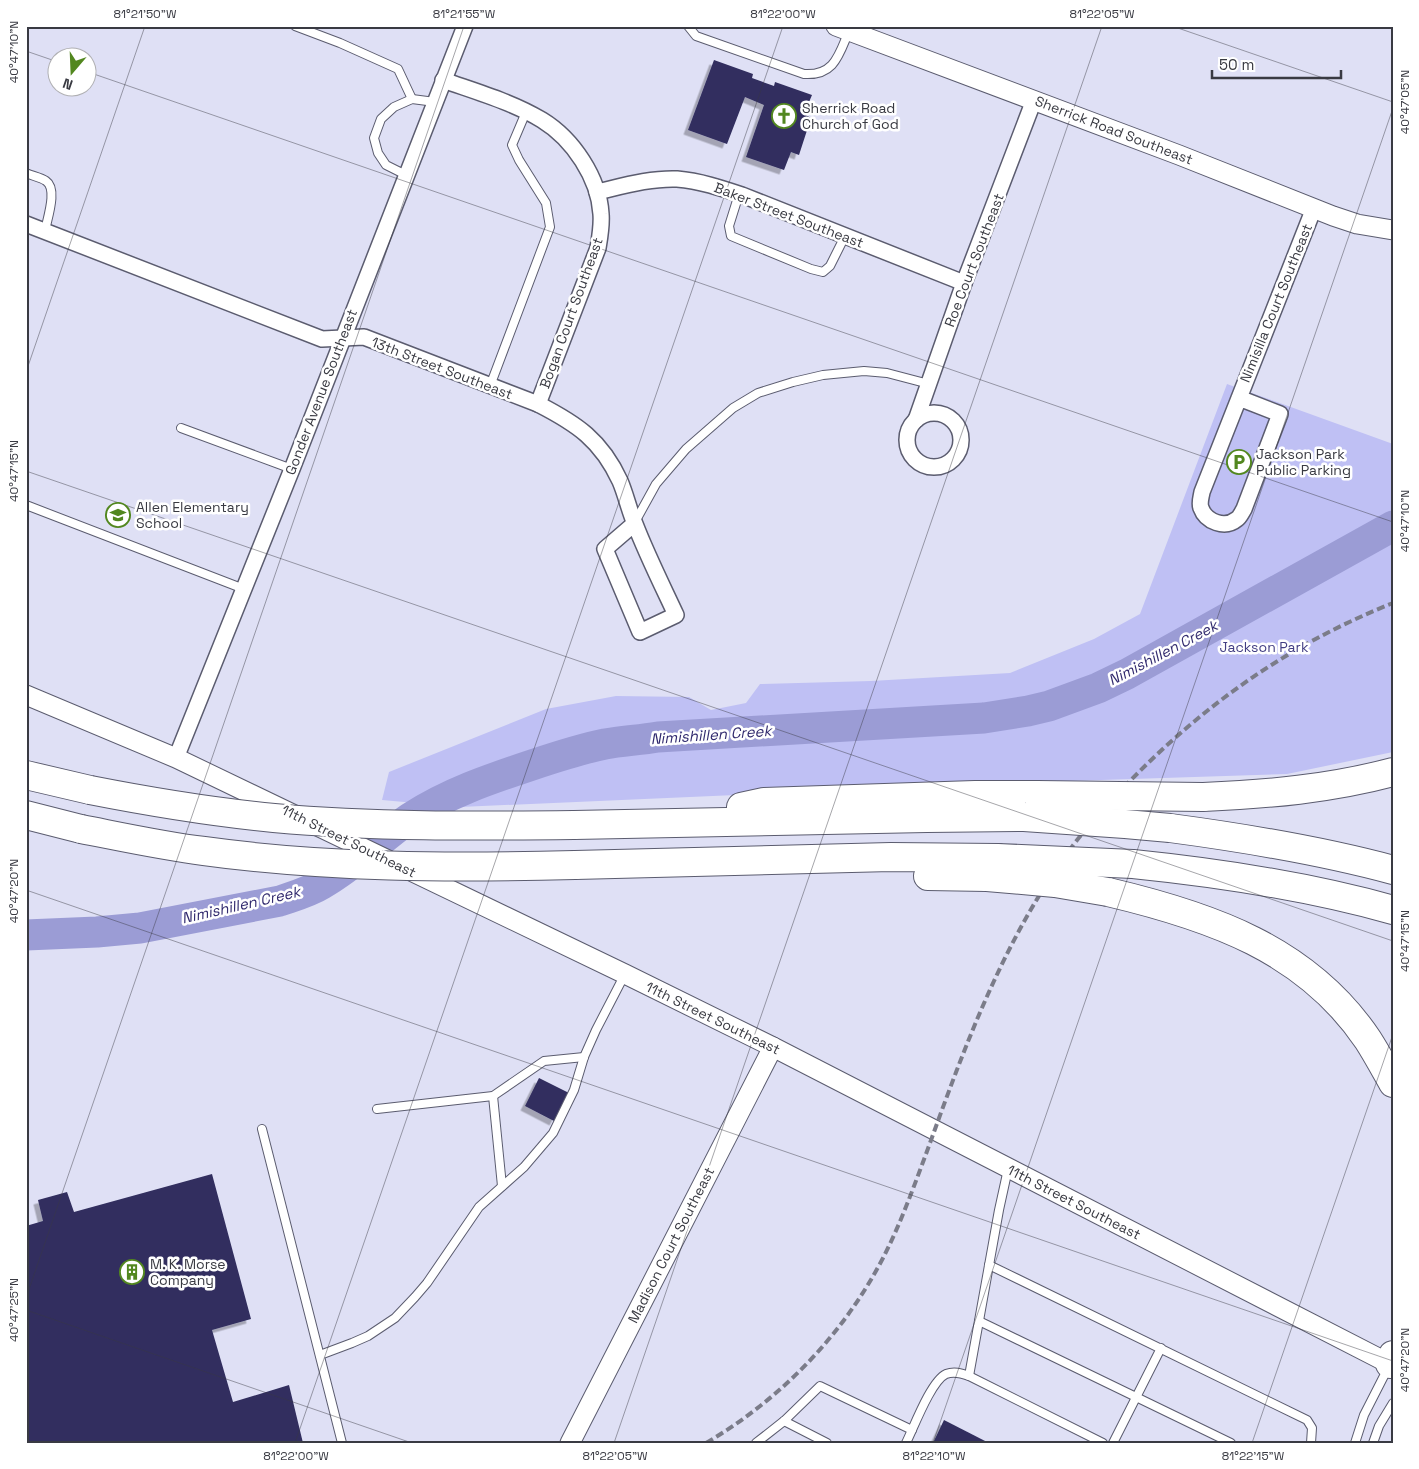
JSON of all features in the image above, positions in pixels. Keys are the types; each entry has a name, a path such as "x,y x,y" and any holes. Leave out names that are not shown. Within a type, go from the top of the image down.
{"highway":[{"path":"26,775 90,790 168,804 274,818 392,825 574,825 927,818 1030,806 1294,791 1332,786 1393,772"},
{"path":"1030,806 1117,823 1237,837 1305,849 1393,870"},
{"path":"26,815 81,829 204,852 305,861 451,867 651,864 891,857 993,867 1134,864 1256,879 1327,893 1393,910"},
{"path":"993,867 1055,883 1108,892 1180,910 1217,923 1252,939 1296,966 1334,1000 1367,1039 1393,1083"}],"street":[{"name":"Gonder Avenue Southeast","path":"176,758 465,26"},
{"name":"Sherrick Road Southeast","path":"842,29 1170,151 1357,224 1393,230"},
{"path":"444,80 492,97 542,120 564,137 587,168 597,192"},
{"name":"Roe Court Southeast","path":"916,420 964,283 1034,100"},
{"name":"Baker Street Southeast","path":"597,192 647,181 677,179 697,182 739,194 964,283"},
{"name":"Bogan Court Southeast","path":"538,404 598,248 602,214 597,192"},
{"name":"Nimisilla Court Southeast","path":"1239,398 1280,414 1244,509 1237,519 1227,524 1216,523 1204,515 1200,506 1202,492 1239,398 1314,208"},
{"name":"13th Street Southeast","path":"26,224 322,339 364,338 538,404 582,430 600,448 620,481 634,524 676,615 640,632 605,549 634,524"},
{"name":"11th Street Southeast","path":"26,695 176,758 626,974 1008,1168 1391,1359"},
{"name":"Madison Court Southeast","path":"570,1443 773,1047"}],"lane":[{"path":"295,26 398,69 412,99"},
{"path":"688,26 696,36 804,74 814,75 825,71 835,62 842,29"},
{"path":"406,175 386,165 378,153 374,138 381,119 394,107 412,99 435,102"},
{"path":"490,386 550,226 546,203 518,160 512,145 526,112"},
{"path":"26,173 51,185 52,194 45,231"},
{"path":"739,194 728,226 731,236 811,269 823,272 830,266 845,236"},
{"path":"634,524 656,484 686,449 733,408 758,394 793,382 823,375 864,371 887,373 929,384"},
{"path":"182,428 292,468"},
{"path":"26,505 244,589"},
{"path":"320,1355 352,1344 395,1318 415,1298 479,1207 524,1167 553,1133 574,1090 584,1057 596,1030 626,974"},
{"path":"377,1109 494,1096 544,1061 584,1057"},
{"path":"494,1096 502,1186"},
{"path":"262,1129 342,1443"},
{"path":"969,1376 1008,1168"},
{"path":"989,1265 1307,1420 1312,1428 1311,1443"},
{"path":"979,1321 1232,1443"},
{"path":"1113,1443 1160,1348"},
{"path":"1355,1443 1364,1415 1391,1359"},
{"path":"906,1443 929,1394 939,1379 952,1372 969,1376 1103,1443"},
{"path":"756,1443 784,1421 820,1386 912,1430"},
{"path":"1373,1443 1379,1426 1393,1403"},
{"path":"784,1421 827,1443"}],"green space":[{"name":"Jackson Park","path":"1227,384 1393,444 1393,752 1287,774 1008,783 460,807 382,800 389,772 546,709 616,696 689,697 711,710 746,703 760,684 871,681 1010,673 1094,639 1140,614"}],"building":[{"name":"Sherrick Road Church of God","path":"714,60 753,74 752,78 774,86 775,82 812,95 804,114 811,118 799,155 791,152 784,170 746,157 764,105 745,97 727,144 688,130"},
{"path":"539,1078 569,1093 554,1121 525,1106"},
{"name":"M. K. Morse Company","path":"212,1174 251,1319 212,1330 233,1402 289,1385 303,1443 26,1443 26,1226 43,1221 38,1200 67,1192 74,1212"},
{"path":"944,1420 989,1443 933,1443"}],"waterway":[{"name":"Nimishillen Creek","path":"26,935 140,928 280,901 301,894 334,877 410,818 439,801 469,787 559,756 596,746 658,737 984,718 1049,706 1098,688 1127,674 1393,526"}],"railway":[{"path":"706,1443 760,1406 808,1363 849,1313 867,1286 901,1220 967,1045 1001,966 1040,895 1082,834 1119,792 1158,753 1219,701 1251,678 1319,637 1393,603"}],"place":[{"name":"Sherrick Road Church of God","path":"784,116"},
{"name":"Jackson Park Public Parking","path":"1239,462"},
{"name":"Allen Elementary School","path":"118,515"},
{"name":"M. K. Morse Company","path":"132,1272"}]}
